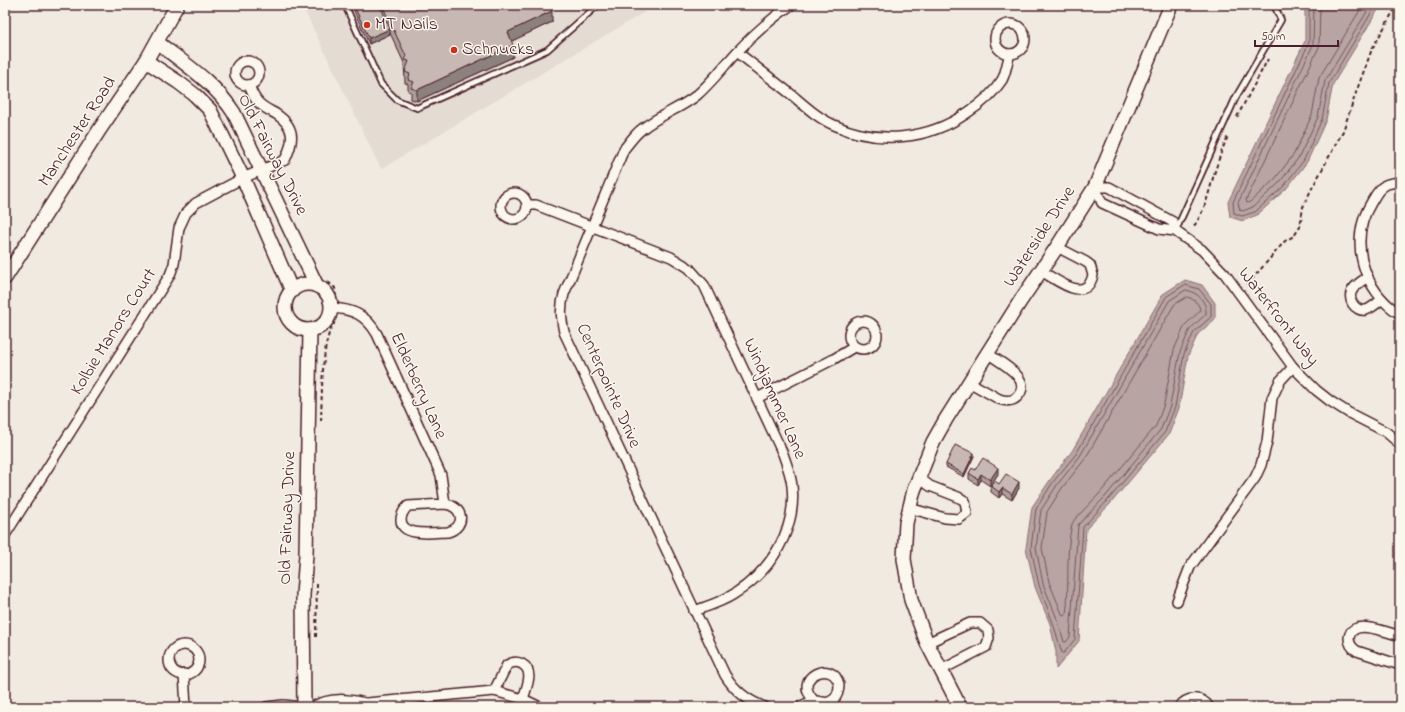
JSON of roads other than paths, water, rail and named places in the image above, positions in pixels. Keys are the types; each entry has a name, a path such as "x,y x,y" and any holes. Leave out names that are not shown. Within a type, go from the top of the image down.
{"street":[{"name":"Manchester Road","path":"5,278 146,61 177,5"},
{"name":"Centerpointe Drive","path":"765,707 742,696 725,675 564,332 561,318 561,306 564,294 624,149 642,129 677,109 697,95 708,85 737,52 781,12 791,5"},
{"name":"Waterside Drive","path":"960,707 927,643 911,600 904,559 906,523 909,508 932,442 987,353 1095,187 1172,5"},
{"name":"Old Fairway Drive","path":"157,42 204,78 227,102 234,113 317,286 324,290 329,297 331,308"},
{"path":"737,52 820,118 847,130 881,137 898,137 930,132 947,125 977,107 991,95 1003,78 1010,54"},
{"name":"Old Fairway Drive","path":"146,61 196,95 210,110 243,178 292,291"},
{"name":"Kolbie Manors Court","path":"5,535 170,275 174,264 180,228 186,213 196,203 243,178 285,160 292,140 291,132 287,124 278,115 261,105 252,95 249,85"},
{"path":"1400,181 1384,186 1375,196 1366,210 1360,241 1360,256 1372,286 1389,307 1400,314"},
{"name":"Waterfront Way","path":"1175,231 1173,222 1108,187 1095,187 1102,202 1159,229 1175,231 1202,250 1225,274 1293,367 1316,390 1349,413 1386,432 1400,444"},
{"name":"Windjammer Lane","path":"527,205 536,205 593,226 671,257 689,268 704,285 783,454 792,486 792,498 790,523 780,547 770,562 733,595 694,611"},
{"path":"1041,271 1074,289 1084,289 1089,285 1093,275 1090,265 1057,247"},
{"path":"1368,277 1353,288 1350,297 1353,305 1356,308 1365,310 1371,308 1382,299"},
{"path":"317,286 306,284 298,286 292,291 287,298 285,308 291,322 297,327 310,330 324,323 329,316 331,308"},
{"name":"Elderberry Lane","path":"331,308 340,308 366,318 377,334 441,475 445,504"},
{"name":"Old Fairway Drive","path":"309,707 303,595 306,555 310,330"},
{"path":"757,398 832,360 854,347"},
{"path":"969,382 1004,401 1014,399 1021,392 1022,386 1019,376 987,353"},
{"path":"1177,601 1190,567 1255,478 1261,465 1267,442 1272,398 1280,381 1293,367"},
{"path":"909,508 945,518 959,519 967,513 965,501 930,486 919,478"},
{"path":"445,504 452,505 456,508 460,516 460,523 453,530 448,532 416,533 405,529 402,525 402,514 408,506 445,504"},
{"path":"927,643 970,623 980,623 988,630 989,638 986,647 941,670"},
{"path":"1400,636 1362,627 1354,629 1349,639 1352,647 1357,651 1400,665"},
{"path":"494,691 507,665 520,662 525,666 529,674 523,699"},
{"path":"184,674 186,707"},
{"path":"354,707 367,703 494,691 523,699 540,707"},
{"path":"266,707 283,705 309,707 325,701 349,699 367,703"},
{"path":"1180,707 1183,702 1194,699 1200,700 1209,707"},
{"path":"800,707 815,701"}],"lane":[{"path":"345,5 381,84 397,100 417,108 547,50 598,5"},
{"path":"1175,231 1236,97 1281,20 1274,5"}],"water":[{"path":"1305,5 1381,5 1333,84 1326,120 1307,162 1286,189 1257,215 1243,221 1230,217 1228,202 1305,41"},
{"path":"1185,280 1202,285 1215,303 1215,319 1198,334 1188,356 1179,408 1169,434 1111,503 1086,529 1079,641 1056,669 1056,652 1050,624 1035,587 1026,548 1032,507 1072,451 1163,294"}],"place":[{"name":"MT Nails","path":"367,25"},
{"name":"Schnucks","path":"454,50"}]}
